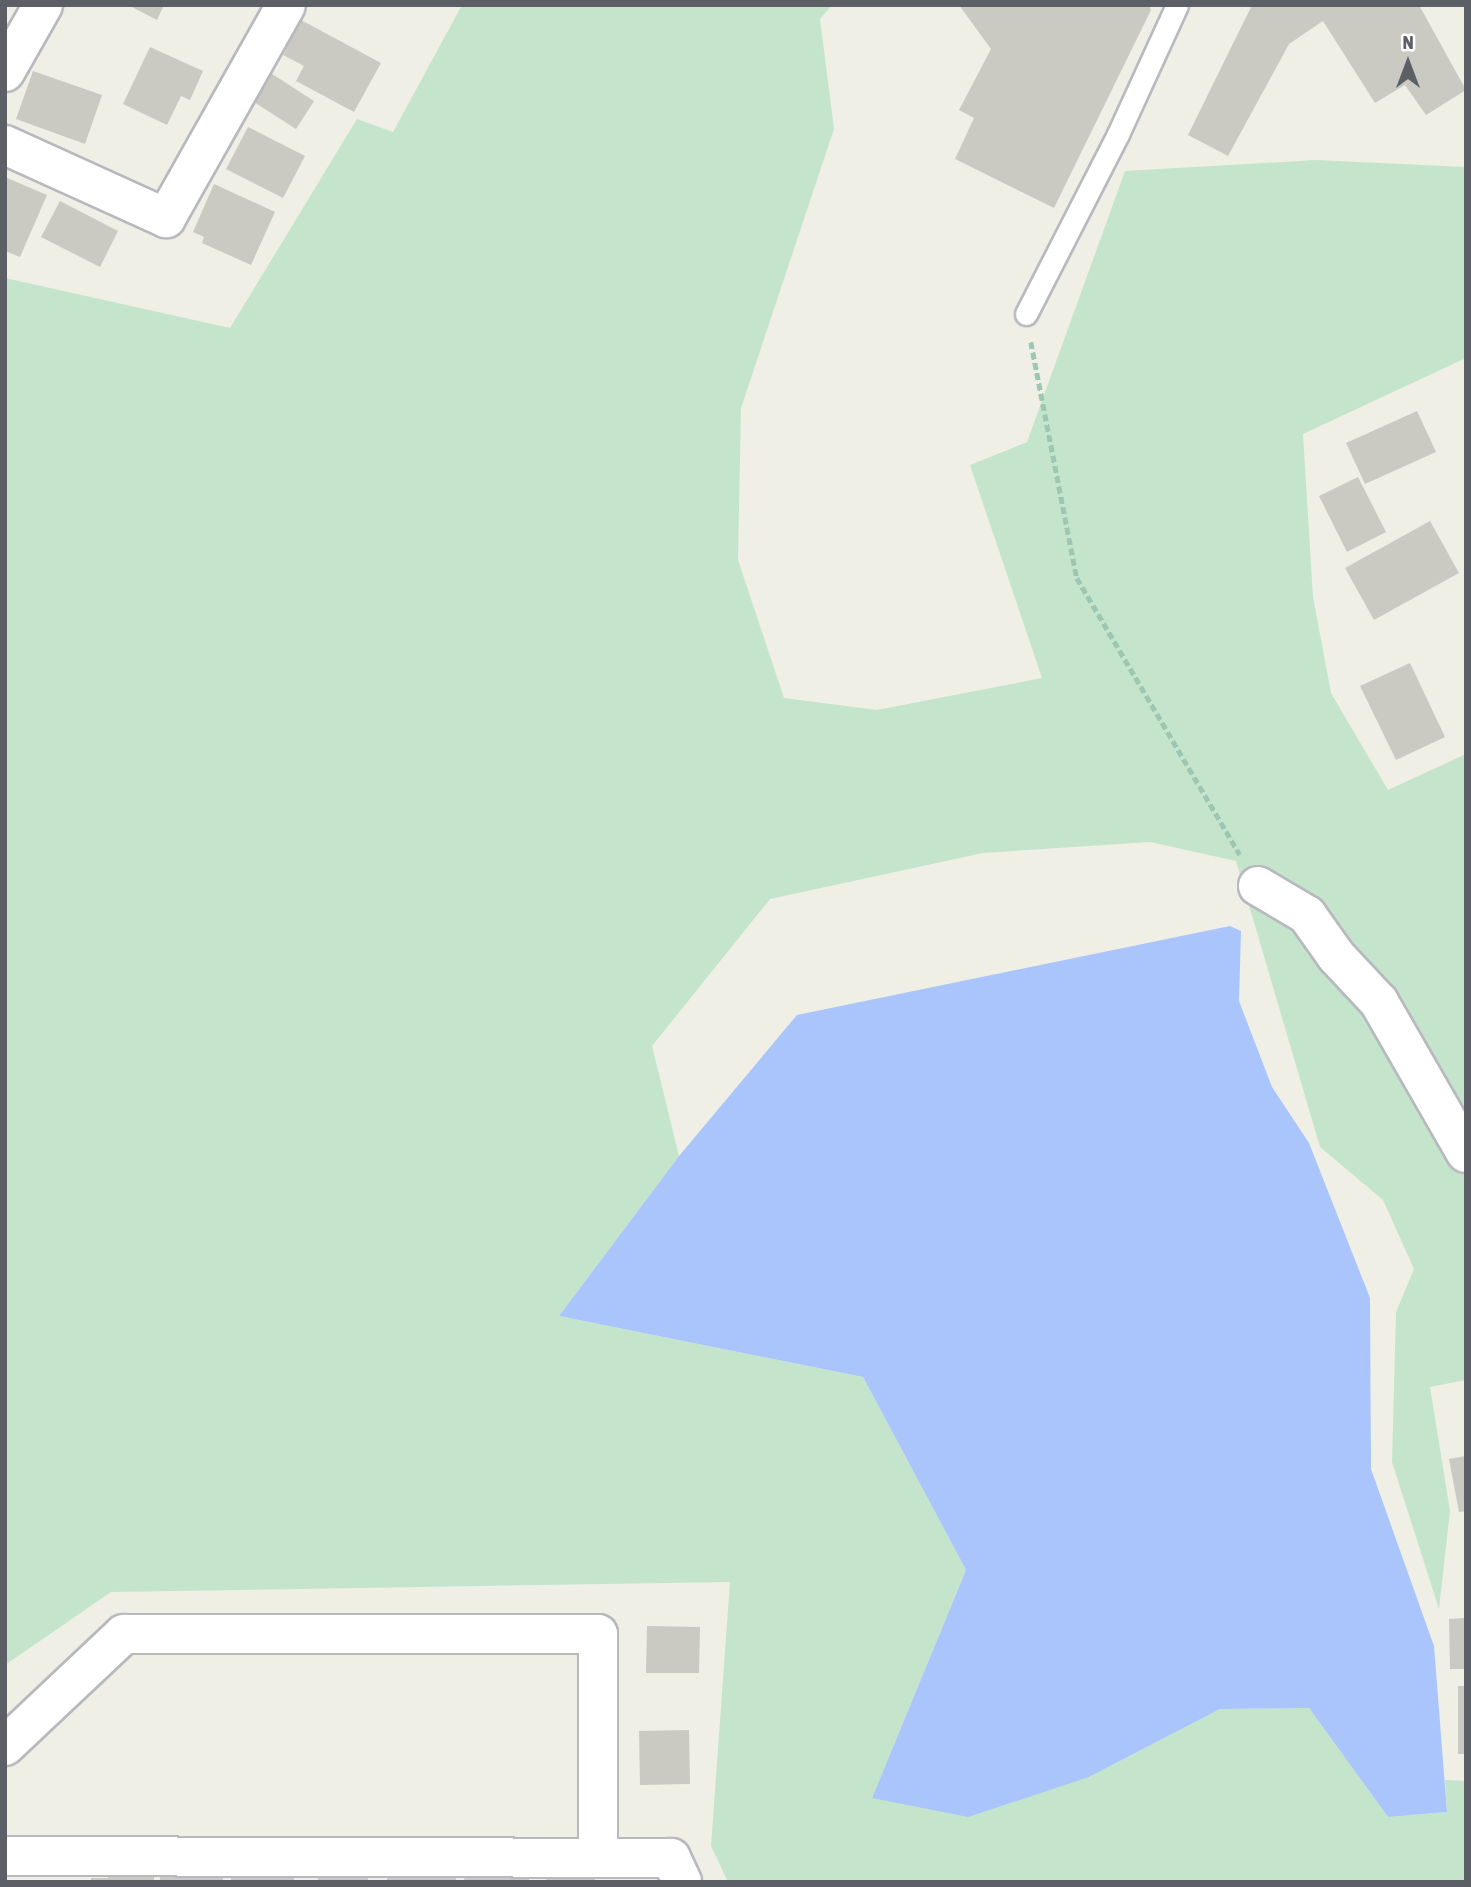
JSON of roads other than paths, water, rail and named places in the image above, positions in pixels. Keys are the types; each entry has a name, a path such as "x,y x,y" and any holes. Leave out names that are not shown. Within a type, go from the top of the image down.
{"street":[{"path":"5,72 43,5"},
{"path":"5,145 166,218 286,5"},
{"path":"1258,886 1307,915 1336,956 1379,1002 1466,1153"},
{"path":"5,1746 124,1634 598,1634 598,1855"},
{"path":"5,1856 671,1857 682,1882"}],"lane":[{"path":"1026,314 1118,134 1177,5"}],"water":[{"path":"1230,926 1241,931 1239,1001 1272,1087 1309,1143 1370,1298 1371,1469 1434,1646 1447,1812 1388,1817 1309,1708 1220,1709 1089,1777 968,1817 872,1798 966,1570 863,1377 559,1316 679,1156 797,1015"}]}
